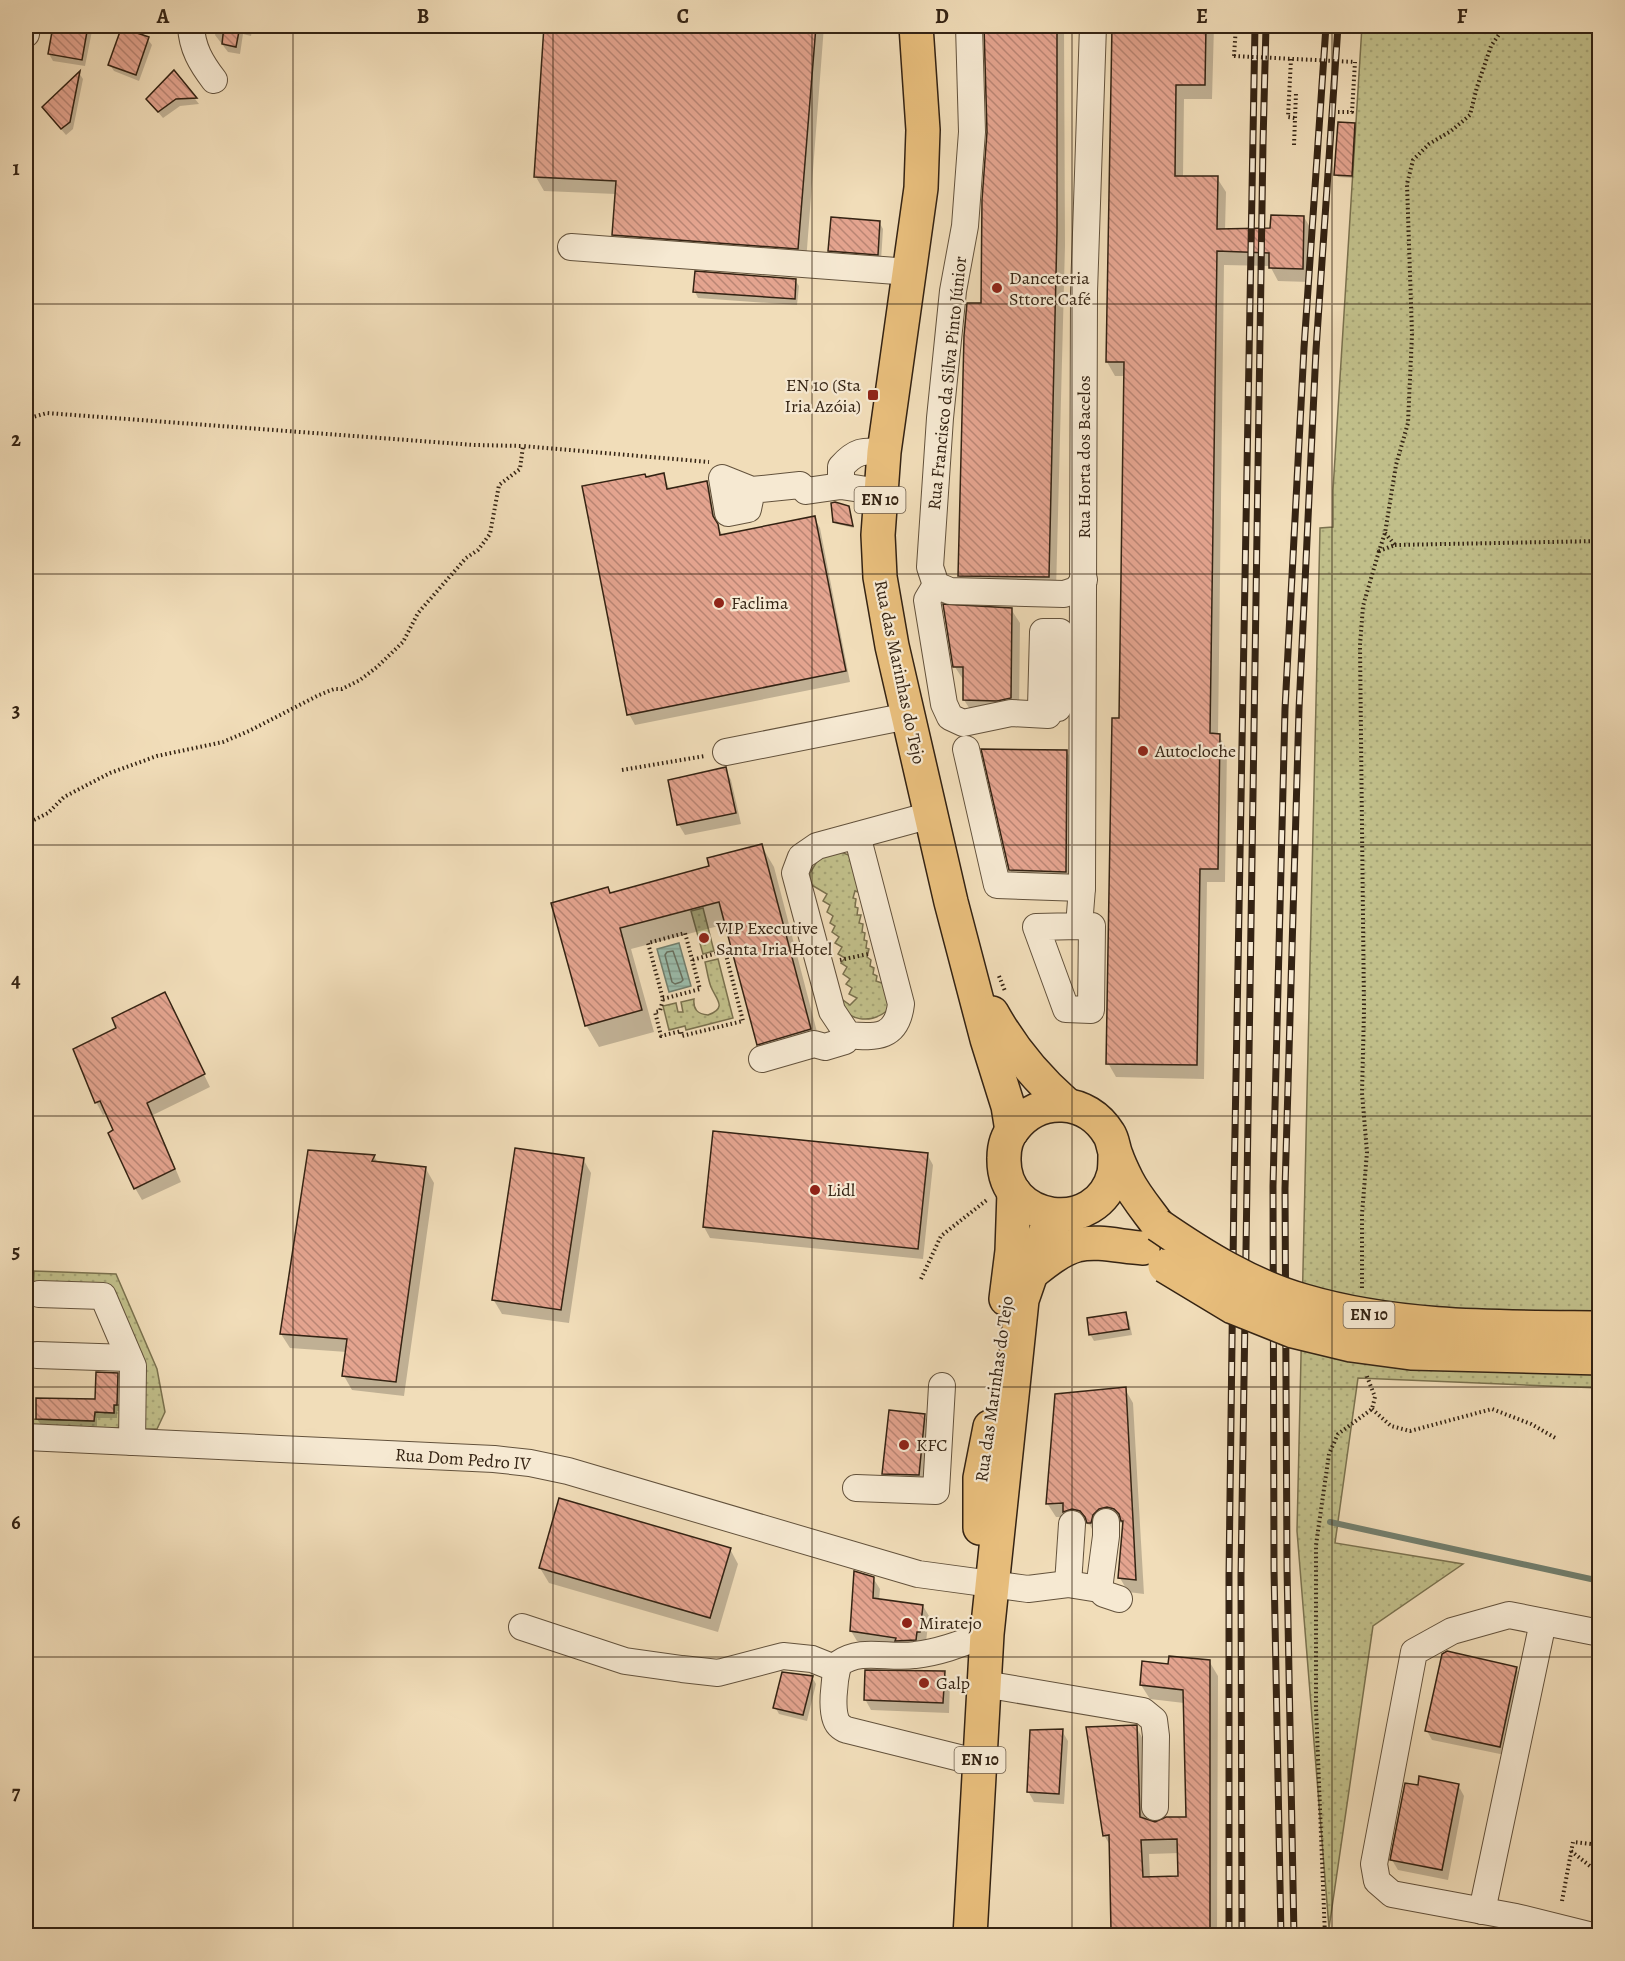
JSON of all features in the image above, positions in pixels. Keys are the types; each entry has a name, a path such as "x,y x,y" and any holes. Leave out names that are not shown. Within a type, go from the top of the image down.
{"main road":[{"name":"Rua das Marinhas do Tejo","path":"916,26 923,130 921,188 884,452 878,535 880,577 892,646 931,815 968,968 1008,1106 1012,1131"},
{"name":"EN 10","path":"968,968 1017,1054 1066,1104"},
{"path":"1066,1104 1084,1110 1100,1121 1111,1136 1115,1154 1114,1172 1108,1188 1097,1201 1071,1213 1042,1213 1003,1194 1007,1142 1012,1131 1022,1119 1035,1110 1050,1105 1066,1104"},
{"name":"EN 10","path":"1115,1154 1155,1246"},
{"name":"Rua das Marinhas do Tejo","path":"992,1585 980,1537 980,1478 999,1373 1012,1251 1003,1194"},
{"name":"Rua das Marinhas do Tejo","path":"970,1935 987,1634 1022,1300 1029,1275 1046,1233 1071,1213"},
{"name":"EN 10","path":"1071,1213 1119,1228 1155,1246 1243,1311 1293,1331 1351,1345 1411,1353 1599,1358"},
{"name":"EN 10","path":"1029,1275 1050,1258 1076,1245 1099,1243 1155,1246 1195,1251 1244,1277 1302,1301 1335,1309 1415,1322 1599,1328"}],"street":[{"path":"26,34 27,26"},
{"path":"190,26 191,37 199,59 214,80"},
{"name":"Rua Francisco da Silva Pinto Júnior","path":"936,585 930,567 940,418 953,291 965,226 972,132 969,26"},
{"name":"Rua Horta dos Bacelos","path":"1079,926 1082,888 1063,695 1084,580 1084,292 1093,26"},
{"path":"571,247 910,272"},
{"path":"841,486 841,467 851,456 865,451 884,452"},
{"path":"752,490 800,485 806,491 841,486 880,492"},
{"path":"1063,695 1048,715 1011,713 963,723 950,717 944,704 927,600 936,585 950,591 1064,594 1076,590 1084,580"},
{"path":"1063,695 1041,707 1043,632 1060,632 1072,655"},
{"path":"726,752 908,716"},
{"path":"966,749 997,885 1082,888"},
{"path":"848,1035 832,1011 795,873 801,857 817,846 931,815"},
{"path":"848,1035 878,1036 893,1028 900,1018 901,1004 857,835"},
{"path":"814,1044 832,1011"},
{"path":"762,1059 814,1044 825,1047 845,1041 848,1035"},
{"path":"39,1294 103,1296 133,1366 132,1442"},
{"path":"37,1355 129,1358"},
{"path":"856,1488 936,1491 942,1386"},
{"name":"Rua Dom Pedro IV","path":"26,1437 494,1459 530,1463 918,1574 1028,1589 1092,1589"},
{"path":"1089,1523 1106,1536 1092,1589 1089,1523"},
{"path":"1593,1935 1392,1894 1377,1881 1374,1864 1414,1652 1452,1631 1509,1615 1599,1633"},
{"path":"1482,1911 1543,1622"},
{"path":"522,1627 625,1661 682,1669 718,1673 783,1656 812,1659 837,1669"},
{"path":"980,1763 847,1730 838,1724 834,1715 834,1679 838,1664 848,1657 864,1654 913,1656 946,1650 987,1634"},
{"path":"984,1684 1143,1711 1154,1720 1156,1736 1155,1807"}],"path":[{"path":"1236,26 1234,56 1355,62 1352,112 1338,112"},
{"path":"1362,1298 1362,1214 1367,1152 1362,1093 1364,1010 1360,645 1363,606 1385,534 1396,465 1408,423 1412,334 1407,184 1413,160 1430,144 1451,131 1470,115 1491,46 1505,26"},
{"path":"1291,59 1288,117 1295,118"},
{"path":"1294,145 1296,93"},
{"path":"26,419 47,413 474,445 523,446 716,463"},
{"path":"26,824 48,813 64,797 110,772 157,756 223,742 319,695 334,689 342,689 360,680 403,642 418,613 466,558 478,550 490,534 499,485 520,469 523,446"},
{"path":"1385,534 1395,545"},
{"path":"1379,551 1395,545 1599,541"},
{"path":"622,770 726,752"},
{"path":"663,999 700,989 692,960 685,933 648,943 663,999 660,1011 655,1012 661,1036 681,1030 682,1036 743,1021 725,951 692,960"},
{"path":"921,1279 941,1236 1003,1194"},
{"path":"1325,1935 1316,1707 1316,1545 1329,1454 1338,1434 1372,1409 1375,1397 1366,1372"},
{"path":"1372,1409 1391,1426 1410,1431 1492,1409 1531,1424 1557,1439"},
{"path":"1562,1901 1573,1842 1599,1845"},
{"path":"1571,1851 1599,1874"}],"shaded area":[{"path":"1362,26 1599,26 1599,1388 1358,1378 1335,1543 1463,1564 1373,1626 1329,1928 1297,1531 1320,528 1333,527 1333,490"},
{"path":"841,852 851,856 868,895 855,891 853,898 856,899 857,915 861,915 859,923 863,924 862,932 865,933 864,940 867,941 866,948 869,949 867,957 871,960 870,966 874,968 873,974 877,976 876,981 893,987 888,1010 874,1018 860,1019 847,1012 843,1006 840,998 850,1005 857,998 849,994 852,988 846,984 850,979 843,974 847,967 841,963 845,958 838,954 842,947 835,943 839,937 832,932 835,926 830,923 833,916 827,912 830,905 823,901 827,894 810,884 810,873 819,858"},
{"path":"703,908 714,951 703,954 691,911"},
{"path":"718,959 733,1018 686,1030 685,1026 669,1030 663,1006 676,1003 678,1012 683,1012 681,1002 694,999 694,1006 698,1012 708,1015 718,1009 719,1003 710,984 705,962"},
{"path":"34,1271 116,1274 157,1369 165,1412 157,1429 145,1429 139,1423 112,1292 33,1290"},
{"path":"114,1405 125,1405 124,1423 117,1428 29,1426 29,1419 94,1421 95,1412 114,1413"}],"water":[{"path":"679,943 691,986 669,992 657,949"}],"building":[{"path":"53,26 88,26 82,60 48,54"},
{"path":"122,26 140,26 137,33 149,37 136,75 108,65"},
{"path":"224,26 240,26 236,47 222,44"},
{"path":"544,26 816,26 798,249 612,235 616,181 534,177"},
{"path":"984,26 1057,26 1057,231 1049,577 958,576 964,336 967,303 981,303 982,200 987,132"},
{"path":"1112,26 1206,26 1205,85 1176,85 1175,176 1218,176 1217,229 1270,228 1271,215 1304,216 1303,269 1269,268 1269,253 1217,251 1210,733 1220,734 1218,869 1200,869 1197,1065 1106,1064 1112,718 1119,718 1124,362 1106,362"},
{"path":"174,70 197,98 176,99 158,112 146,99"},
{"path":"80,71 70,122 61,129 42,107"},
{"path":"1338,122 1355,123 1352,176 1334,175"},
{"path":"831,217 880,221 878,255 828,251"},
{"path":"695,271 796,279 795,299 693,292"},
{"name":"Faclima","path":"664,473 667,489 707,481 713,516 718,524 720,535 815,516 846,671 627,715 582,486 645,474 646,477"},
{"path":"831,503 849,506 853,526 833,522"},
{"path":"943,604 1012,608 1011,698 997,701 963,700 963,667 953,667"},
{"path":"981,749 1067,750 1066,872 1009,870"},
{"path":"726,767 736,813 677,825 668,780"},
{"path":"762,844 811,1029 757,1045 719,902 620,928 642,1010 585,1026 551,903 608,887 610,893 709,866 707,858"},
{"path":"165,992 205,1074 147,1103 175,1169 134,1189 108,1133 113,1130 100,1101 95,1103 73,1049 116,1028 112,1018"},
{"name":"Lidl","path":"713,1131 928,1153 918,1249 703,1227"},
{"path":"515,1148 584,1158 561,1310 492,1300"},
{"path":"308,1150 375,1155 372,1161 426,1167 396,1382 342,1376 347,1339 280,1334"},
{"path":"1126,1312 1129,1329 1089,1335 1087,1318"},
{"path":"96,1372 118,1373 117,1405 114,1405 114,1413 95,1412 94,1421 36,1419 36,1398 95,1399"},
{"path":"1126,1387 1136,1580 1118,1578 1123,1521 1114,1509 1107,1507 1099,1509 1093,1515 1091,1523 1087,1523 1080,1511 1072,1509 1063,1512 1063,1503 1046,1504 1055,1394"},
{"name":"KFC","path":"889,1410 925,1414 919,1475 882,1474"},
{"path":"559,1498 731,1548 710,1618 539,1568"},
{"path":"854,1571 874,1577 873,1598 923,1605 920,1632 917,1632 916,1640 895,1641 896,1638 850,1631"},
{"path":"1447,1651 1517,1667 1500,1747 1425,1731 1442,1654"},
{"path":"1169,1656 1210,1660 1210,1931 1111,1930 1109,1835 1103,1836 1086,1727 1137,1725 1140,1817 1155,1822 1166,1817 1186,1817 1183,1690 1140,1685 1142,1661 1168,1664","holes":["1177,1839 1178,1876 1143,1877 1141,1840"]},
{"path":"865,1670 945,1671 943,1703 864,1700"},
{"path":"782,1672 813,1676 803,1715 773,1708"},
{"path":"1063,1729 1059,1794 1027,1792 1030,1730"},
{"path":"1419,1776 1459,1784 1442,1870 1390,1860 1405,1783 1418,1785"}],"waterway":[{"path":"1330,1522 1600,1581"}],"railway":[{"path":"1229,1936 1229,1575 1234,1187 1255,26"},
{"path":"1242,1936 1241,1575 1266,26"},
{"path":"1281,1936 1274,1569 1273,1186 1285,709 1304,348 1326,26"},
{"path":"1294,1936 1287,1568 1285,1189 1299,709 1316,350 1338,26"}],"place":[{"name":"Danceteria Sttore Café","path":"997,288"},
{"name":"EN 10 (Sta Iria Azóia)","path":"873,395"},
{"name":"Faclima","path":"719,603"},
{"name":"Autocloche","path":"1143,751"},
{"name":"VIP Executive Santa Iria Hotel","path":"704,938"},
{"name":"Lidl","path":"815,1190"},
{"name":"KFC","path":"904,1445"},
{"name":"Miratejo","path":"907,1623"},
{"name":"Galp","path":"924,1683"}]}
